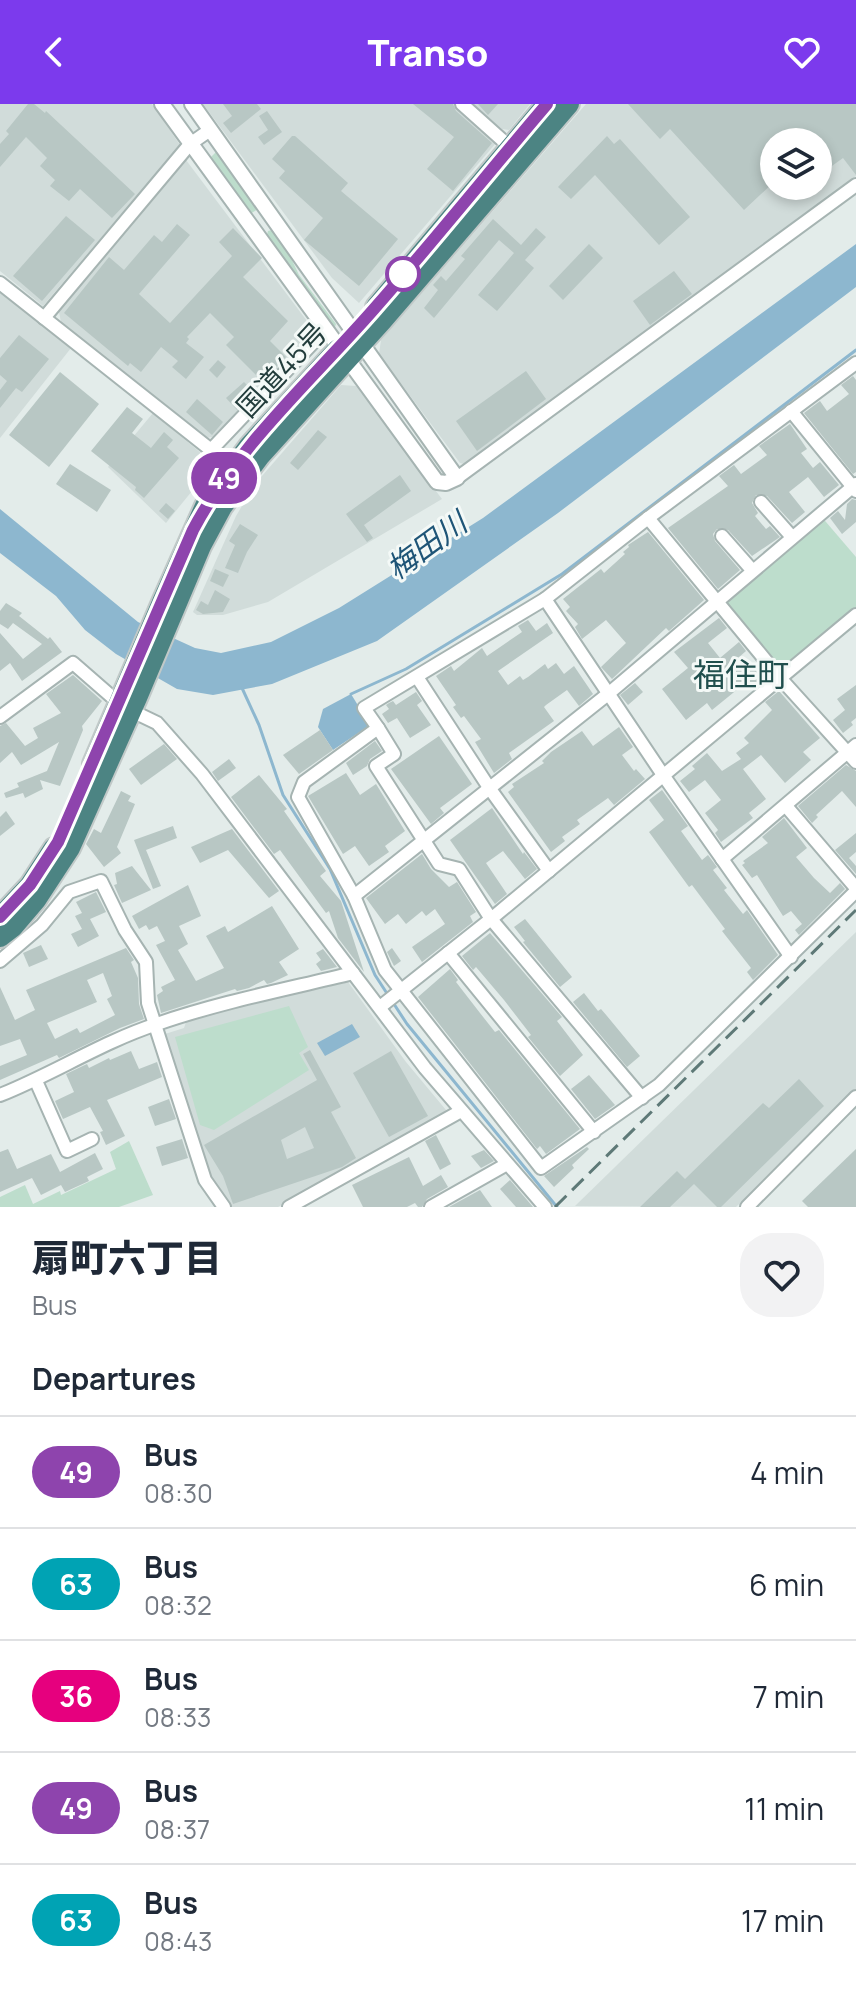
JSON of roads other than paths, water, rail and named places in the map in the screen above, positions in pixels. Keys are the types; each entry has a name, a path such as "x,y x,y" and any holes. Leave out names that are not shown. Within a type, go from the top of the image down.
{"highway":[{"name":"国道45号","path":"0,937 36,900 70,848 163,617 222,507 260,456 547,104"},
{"name":"国道45号","path":"350,346 569,104"},
{"name":"国道45号","path":"0,917 30,885 58,842 128,700"}],"street":[{"path":"162,104 325,330 350,346"},
{"path":"192,104 350,346 457,478 856,185"},
{"path":"462,104 510,147"},
{"path":"44,318 190,144 210,130"},
{"path":"0,283 211,450 325,330"},
{"path":"642,1098 491,919 459,869 439,864 376,766 394,754 364,708 545,599 856,363"},
{"path":"354,896 608,694 716,600 855,487 791,411"},
{"path":"761,502 792,537"},
{"path":"648,518 781,679 853,753 722,859"},
{"path":"722,536 752,570"},
{"path":"545,599 663,775 791,957"},
{"path":"382,1006 856,615"},
{"path":"1,714 73,663 112,697 128,700 157,723 202,774 461,1111 545,1207"},
{"path":"417,677 490,789 549,871"},
{"path":"378,728 304,782 298,797 354,896 385,970 399,993 541,1168 642,1098 791,957 856,889 786,806"},
{"path":"0,961 42,925 69,892 101,881 125,930 146,962 148,1003 205,1180 224,1207"},
{"path":"448,953 594,1132"},
{"path":"0,1095 36,1081 71,1060 156,1024 353,973"},
{"path":"36,1081 67,1151 92,1139"},
{"path":"747,1207 856,1097"},
{"path":"297,1205 461,1111"},
{"path":"431,1207 507,1164"}],"water":[{"path":"856,244 856,287 558,513 377,641 272,684 213,695 177,689 116,654 85,630 56,596 0,553 0,509 138,622 195,648 221,653 271,642 339,608 483,518"},
{"path":"351,694 370,725 333,750 318,727 323,709"},
{"path":"352,1024 360,1037 325,1056 317,1043"}],"waterway":[{"path":"351,694 406,669 562,574 856,350"},
{"path":"242,688 259,725 283,795 330,869 375,975 388,995"},
{"path":"392,1001 407,1024 557,1207"}],"railway":[{"path":"555,1207 856,910"}],"district":[{"name":"福住町","path":"741,674"}],"water label":[{"name":"梅田川","path":"426,545"}]}
